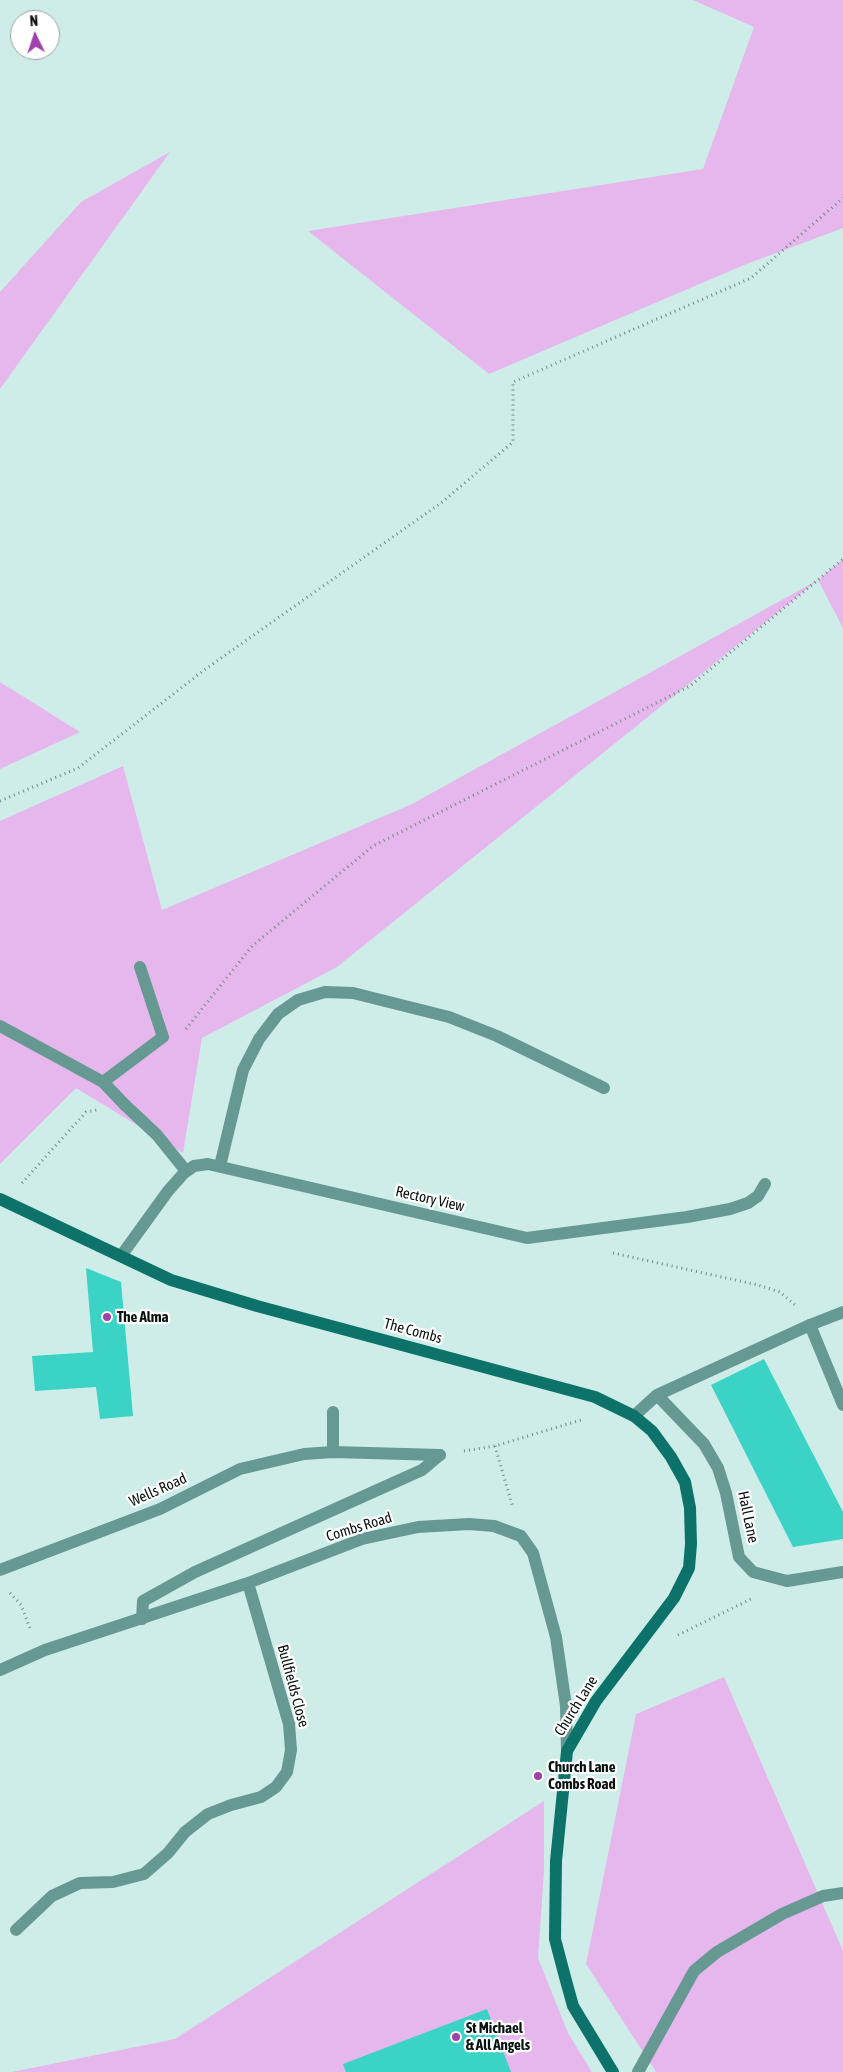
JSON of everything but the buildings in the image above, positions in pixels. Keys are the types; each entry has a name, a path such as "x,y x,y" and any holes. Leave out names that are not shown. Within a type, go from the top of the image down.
{"main road":[{"name":"The Combs","path":"3,1200 171,1280 257,1306 595,1397 634,1416"},
{"name":"Church Lane","path":"613,2072 573,2006 555,1938 556,1860 568,1751 596,1701 674,1598 689,1568 691,1544 690,1508 685,1482 671,1457 652,1431 634,1416"}],"street":[{"path":"103,1082 163,1037 140,967"},
{"path":"220,1166 243,1070 259,1039 278,1014 298,1000 325,992 354,993 449,1017 497,1036 604,1088"},
{"path":"0,1026 103,1082 157,1135 186,1171 168,1191 121,1256"},
{"name":"Rectory View","path":"186,1171 194,1166 208,1164 220,1166 526,1238 687,1217 730,1209 748,1203 758,1196 765,1184"},
{"path":"634,1416 657,1396 810,1325 843,1312"},
{"path":"810,1325 843,1405"},
{"name":"Hall Lane","path":"657,1396 704,1444 718,1468 726,1493 739,1556 753,1572 787,1581 843,1572"},
{"path":"333,1412 333,1452"},
{"name":"Wells Road","path":"0,1570 160,1509 240,1469 304,1454 333,1452 440,1455"},
{"path":"142,1620 143,1601 195,1572 422,1470 440,1455"},
{"name":"Combs Road","path":"0,1670 40,1653 248,1583 362,1539 418,1527 469,1524 494,1526 522,1536"},
{"path":"522,1536 533,1553 556,1637 566,1706 568,1751"},
{"name":"Bullfields Close","path":"16,1930 52,1896 80,1883 113,1882 144,1874 168,1853 185,1832 208,1814 260,1797 276,1787 287,1772 291,1750 290,1724 248,1583"},
{"path":"638,2072 694,1971 717,1952 782,1914 823,1896 843,1893"}],"path":[{"path":"0,801 78,768 207,668 441,502 513,442 513,382 751,278 843,198"},
{"path":"179,1037 252,946 373,846 690,686 843,559"},
{"path":"3,1200 86,1112 125,1105"},
{"path":"610,1252 780,1292 794,1303 810,1325"},
{"path":"440,1455 495,1446 573,1421 589,1419"},
{"path":"495,1446 522,1536"},
{"path":"676,1636 787,1581"},
{"path":"6,1587 21,1605 40,1653"}],"shaded area":[{"path":"693,0 843,0 843,228 744,265 489,374 308,231 703,169 754,27"},
{"path":"170,152 0,389 0,292 81,202"},
{"path":"843,559 843,628 818,580"},
{"path":"818,580 337,967 202,1038 183,1153 76,1088 0,1164 0,821 123,766 162,910 410,805"},
{"path":"0,682 80,732 0,769"},
{"path":"724,1677 843,1951 843,2072 656,2072 586,1964 636,1714"},
{"path":"544,1801 544,1872 538,1958 568,2033 592,2072 12,2072 175,2039"}],"place":[{"name":"The Alma","path":"107,1317"},
{"name":"Church Lane Combs Road","path":"538,1776"},
{"name":"St Michael & All Angels","path":"456,2037"}]}
